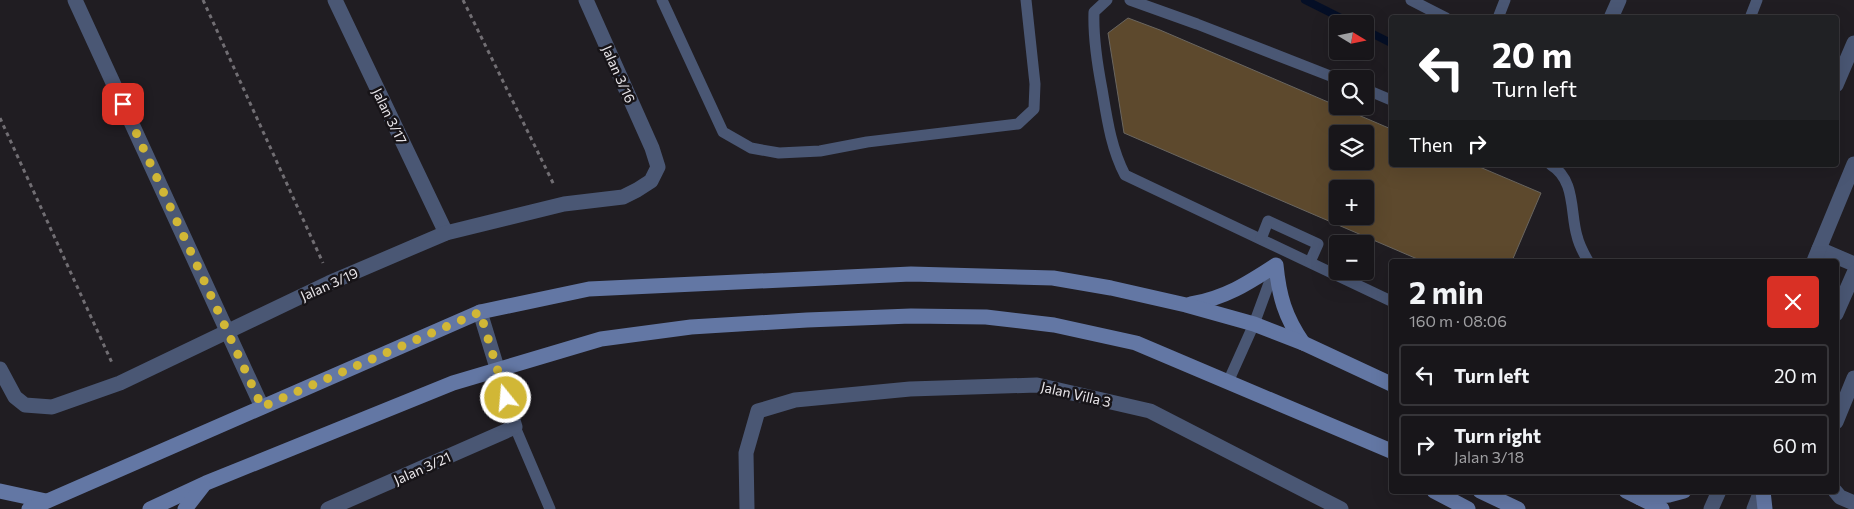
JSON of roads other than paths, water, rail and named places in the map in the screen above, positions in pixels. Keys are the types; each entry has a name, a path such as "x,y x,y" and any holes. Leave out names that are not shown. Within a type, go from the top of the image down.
{"street":[{"path":"75,0 262,407"},
{"name":"Jalan 3/17","path":"334,0 446,233"},
{"name":"Jalan 3/16","path":"586,0 652,148"},
{"path":"1612,15 1619,0"},
{"path":"1839,78 1854,43"},
{"name":"Jalan 3/19","path":"0,369 15,397 25,405 52,407 120,383 329,283 446,233 564,204 622,197 651,181 658,167 652,148"},
{"path":"1833,259 1816,255 1854,164"},
{"path":"1839,260 1854,264"},
{"path":"1186,304 1211,300 1228,294 1276,265 1278,286 1283,306 1290,324 1303,343"},
{"path":"1839,307 1854,273"},
{"path":"29,509 480,312 589,289 911,274 1053,278 1186,304 1254,324 1303,343 1389,383"},
{"path":"480,312 515,427"},
{"path":"150,509 206,483 453,383 600,339 691,327 911,316 986,317 1054,325 1136,343 1389,450"},
{"path":"1839,417 1850,397 1854,378"},
{"name":"Jalan Villa 3","path":"746,509 746,453 758,411 795,400 843,395 910,389 1037,385 1150,412 1341,509"},
{"name":"Jalan 3/21","path":"328,509 515,427"},
{"path":"185,509 206,483"},
{"path":"0,491 46,501"},
{"path":"1440,494 1468,509"},
{"path":"1486,494 1518,509"},
{"path":"1632,494 1662,509"},
{"path":"1640,498 1673,494"},
{"path":"1711,509 1718,494"},
{"path":"1754,509 1761,494"},
{"path":"1763,494 1766,509"},
{"path":"1838,494 1854,503"}],"lane":[{"path":"662,0 723,132 751,148 779,153 820,151 867,142 1018,124 1034,109 1035,84 1026,0"},
{"path":"1107,0 1094,12 1093,36 1109,131 1116,157 1125,175 1389,300"},
{"path":"1130,0 1329,75"},
{"path":"1411,0 1440,15"},
{"path":"1499,15 1505,0"},
{"path":"1751,15 1757,0"},
{"path":"1374,93 1389,99"},
{"path":"1555,167 1569,186 1577,236 1587,259"},
{"path":"1260,239 1268,222 1318,244 1310,262"},
{"path":"1228,382 1254,324 1282,249"},
{"path":"515,427 550,509"}],"waterway":[{"path":"1305,0 1335,15"},
{"path":"1374,34 1389,42"}]}
